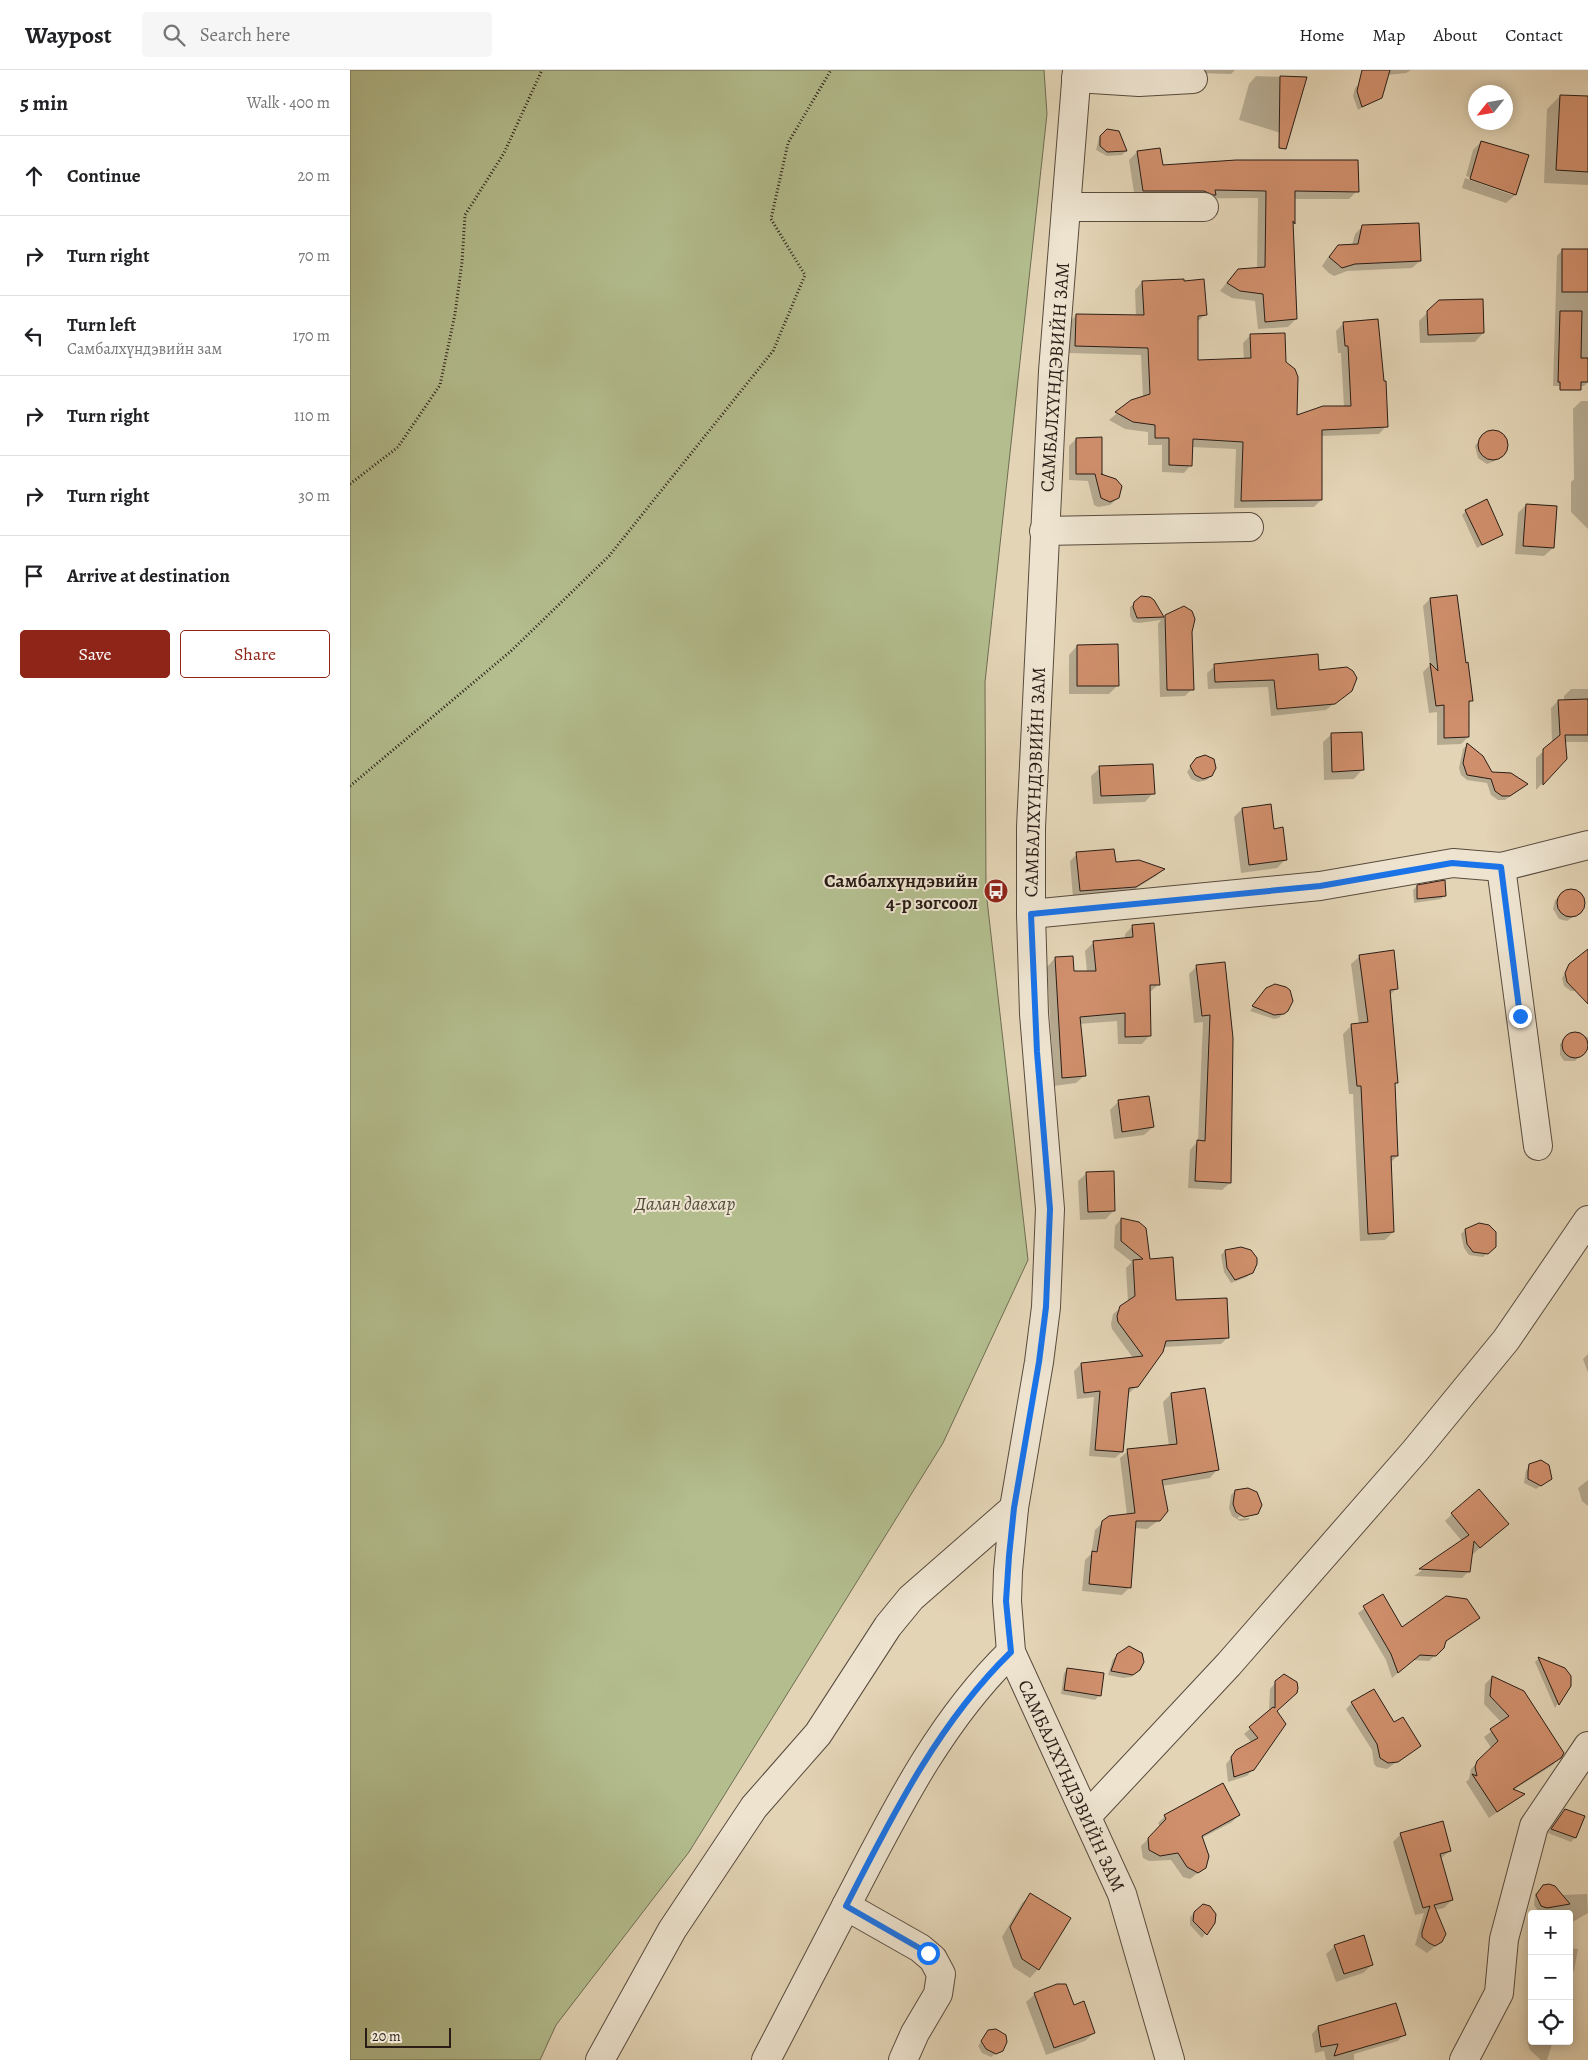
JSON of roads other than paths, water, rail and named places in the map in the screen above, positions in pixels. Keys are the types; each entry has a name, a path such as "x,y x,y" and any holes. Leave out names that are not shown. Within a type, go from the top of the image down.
{"street":[{"path":"1076,74 1139,82 1193,79"},
{"name":"САМБАЛХҮНДЭВИЙН ЗАМ","path":"1076,74 1044,531 1031,827 1034,1014 1050,1209 1050,1240 1039,1362 1014,1508 1006,1601 1011,1652 1113,1872 1130,1919 1170,2060"},
{"path":"1066,207 1204,207"},
{"path":"1044,531 1249,527"},
{"path":"1031,914 1320,886 1452,863 1501,867 1588,845"},
{"path":"1501,867 1538,1146"},
{"path":"1087,1816 1230,1664 1415,1451 1506,1340 1588,1220"},
{"path":"600,2060 672,1930 754,1807 818,1734 888,1626 911,1598 1014,1508"},
{"path":"766,2060 898,1806 955,1715 985,1678 1011,1652"},
{"path":"1464,2060 1499,1993 1504,1938 1534,1826 1588,1746"},
{"path":"846,1906 920,1948 933,1959 941,1974 938,1994 915,2034 904,2060"}],"place":[{"name":"Самбалхүндэвийн 4-р зогсоол","path":"996,891"}],"park label":[{"name":"Далан давхар","path":"685,1203"}]}
